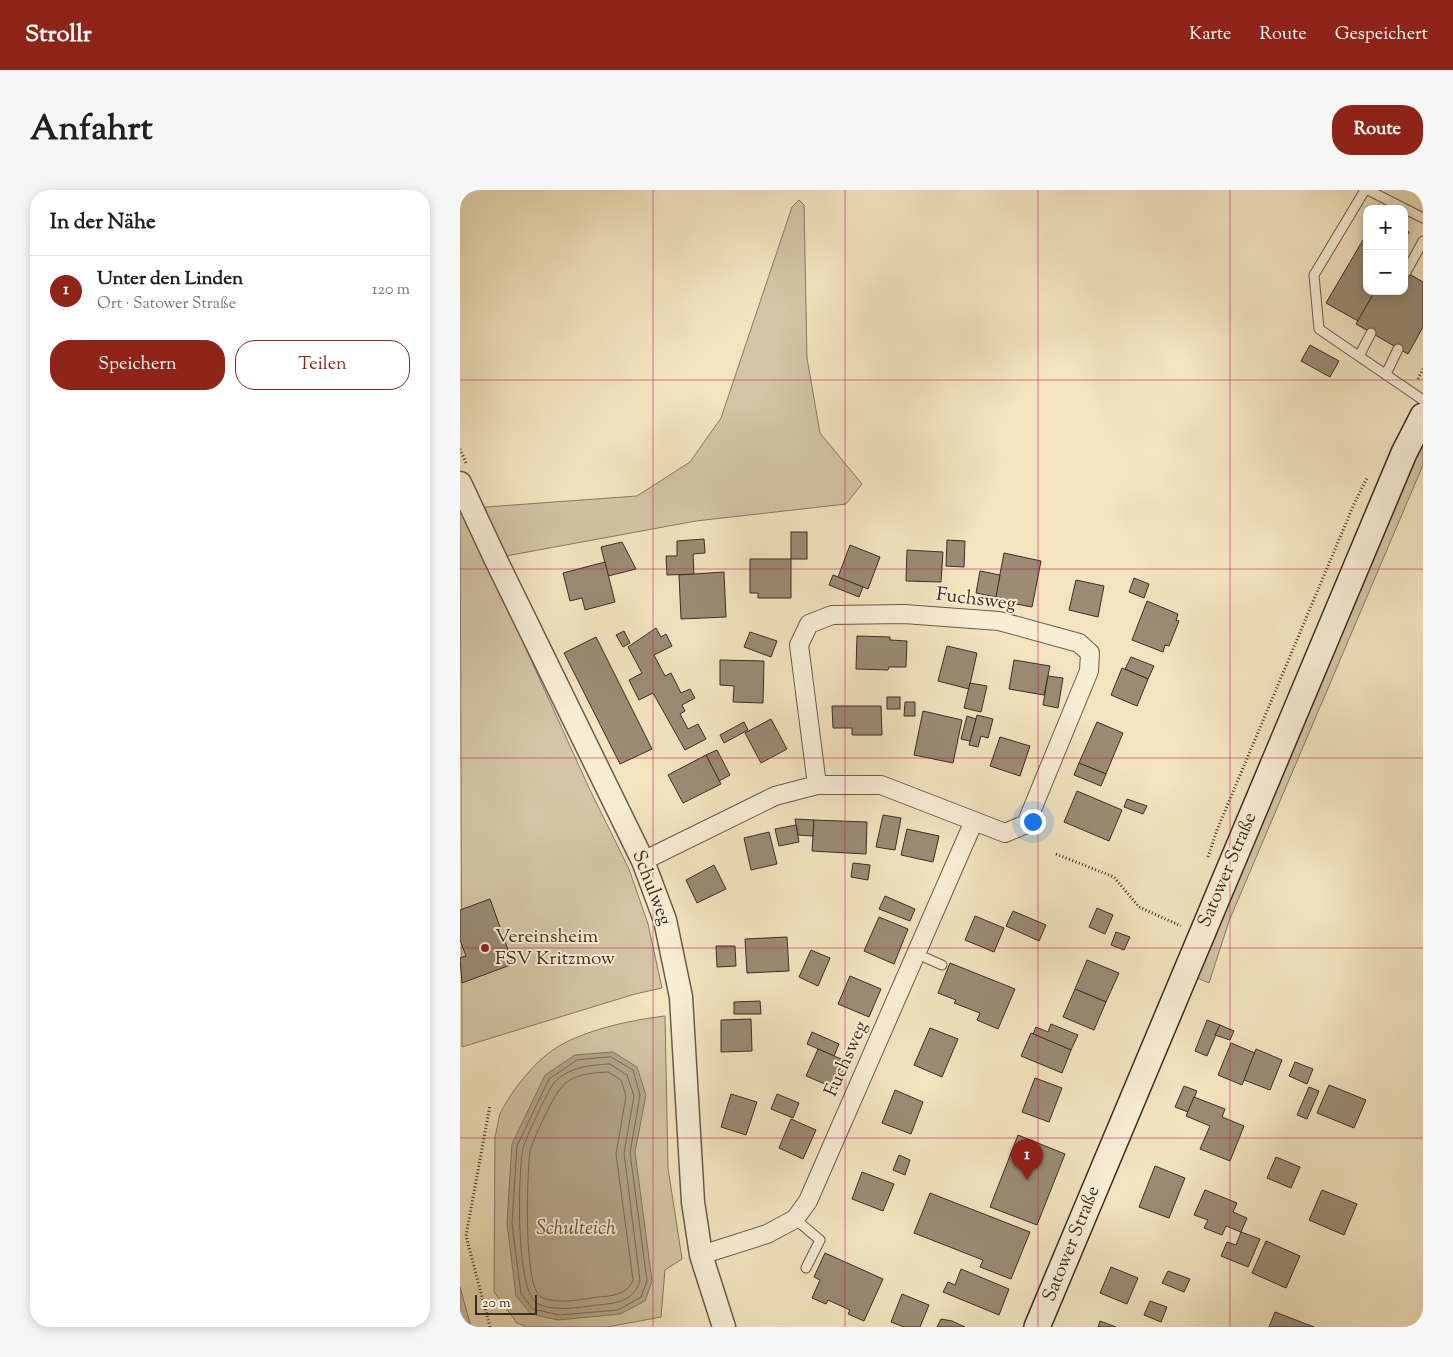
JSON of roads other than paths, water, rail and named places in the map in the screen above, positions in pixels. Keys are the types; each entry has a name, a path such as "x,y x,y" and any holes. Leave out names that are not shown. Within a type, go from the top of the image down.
{"main road":[{"name":"Satower Straße","path":"1037,1327 1404,453 1423,416"}],"street":[{"name":"Schulweg","path":"460,482 643,862 665,920 681,997 692,1202 701,1255 724,1327"},
{"name":"Fuchsweg","path":"643,862 775,796 817,785 881,785 1005,833 1026,824 1089,671 1090,653 1079,643 999,621 904,614 832,615 809,624 799,645 817,785"},
{"name":"Fuchsweg","path":"701,1255 767,1234 795,1219 808,1201 974,821"}],"lane":[{"path":"1423,218 1367,190 1314,275 1319,329 1423,400"},
{"path":"1408,268 1423,241"},
{"path":"1359,356 1371,333"},
{"path":"1386,374 1398,348"},
{"path":"917,954 942,965"},
{"path":"795,1219 804,1229 820,1240 806,1268"}],"water":[{"name":"Schulteich","path":"613,1052 637,1067 646,1095 635,1152 652,1281 645,1301 620,1314 558,1320 531,1314 516,1296 507,1223 512,1144 545,1075 575,1055"}],"place":[{"name":"Vereinsheim FSV Kritzmow","path":"485,948"},
{"name":"Unter den Linden","path":"1027,1180"}]}
